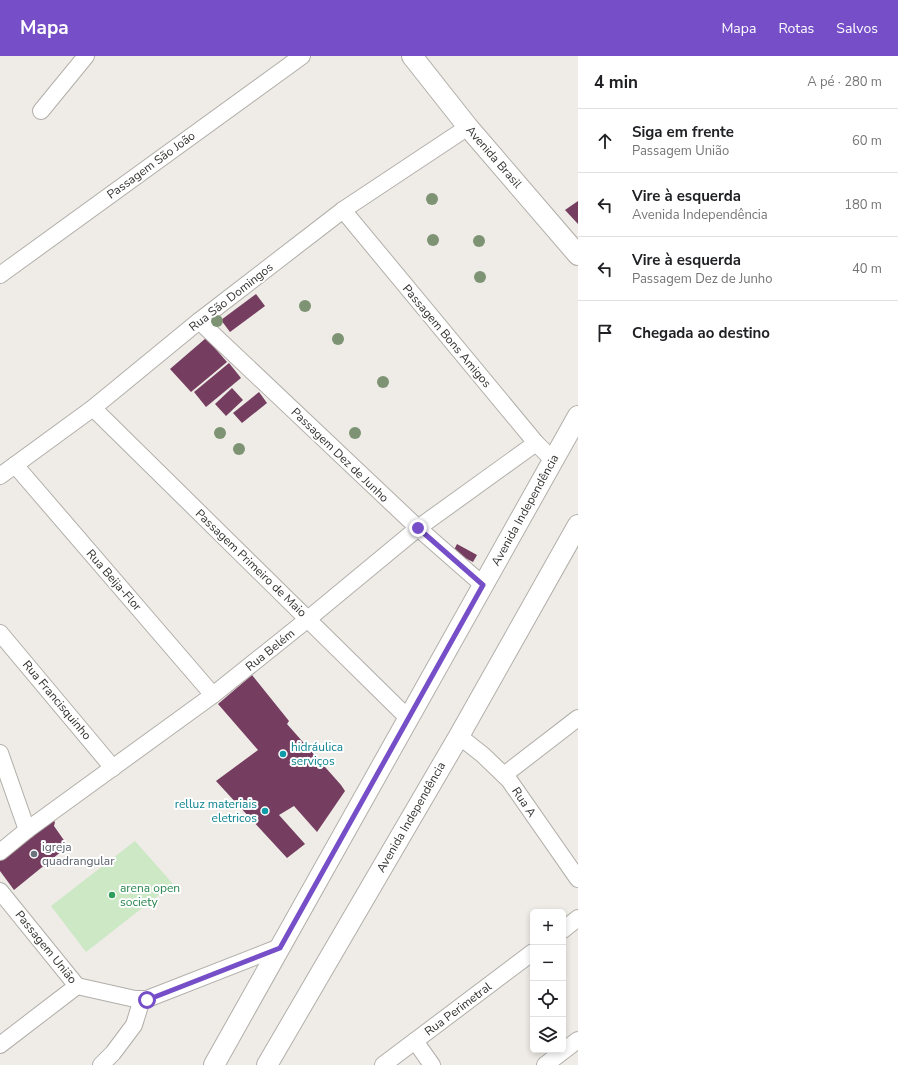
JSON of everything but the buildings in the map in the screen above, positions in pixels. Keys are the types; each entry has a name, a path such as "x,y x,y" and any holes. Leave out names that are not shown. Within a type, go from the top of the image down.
{"main road":[{"name":"Avenida Brasil","path":"414,57 468,128 578,255"},
{"name":"Avenida Independência","path":"214,1065 578,416"},
{"name":"Avenida Independência","path":"267,1065 458,736 578,525"}],"street":[{"path":"41,112 86,56"},
{"name":"Passagem São João","path":"0,275 302,56"},
{"name":"Rua São Domingos","path":"0,476 93,408 199,321 343,210 468,128"},
{"name":"Passagem Bons Amigos","path":"343,210 536,443 553,460"},
{"name":"Passagem Dez de Junho","path":"199,321 418,528 483,585"},
{"name":"Passagem Primeiro de Maio","path":"93,408 408,718"},
{"name":"Rua Belém","path":"0,852 27,830 213,695 418,528 536,443"},
{"name":"Rua Beija-Flor","path":"15,465 213,695"},
{"name":"Rua Francisquinho","path":"0,633 113,768"},
{"path":"504,775 578,718"},
{"name":"Rua A","path":"458,736 483,755 510,780 578,879"},
{"path":"0,753 27,830"},
{"name":"Passagem União","path":"0,891 77,986 135,1000 147,1000 280,948"},
{"path":"566,928 578,918"},
{"name":"Rua Perimetral","path":"383,1065 530,954"},
{"path":"0,1045 77,986"},
{"path":"101,1065 134,1025 142,1000"},
{"path":"545,1065 578,1040"},
{"path":"416,1041 432,1065"}],"green space":[{"name":"arena open society","path":"135,841 173,884 86,952 51,906"}],"place":[{"name":"hidráulica serviços","path":"283,754"},
{"name":"relluz materiais eletricos","path":"265,811"},
{"name":"igreja quadrangular","path":"34,854"},
{"name":"arena open society","path":"112,895"}],"route":[{"path":"147,1000 280,948 483,585 418,528"}]}
